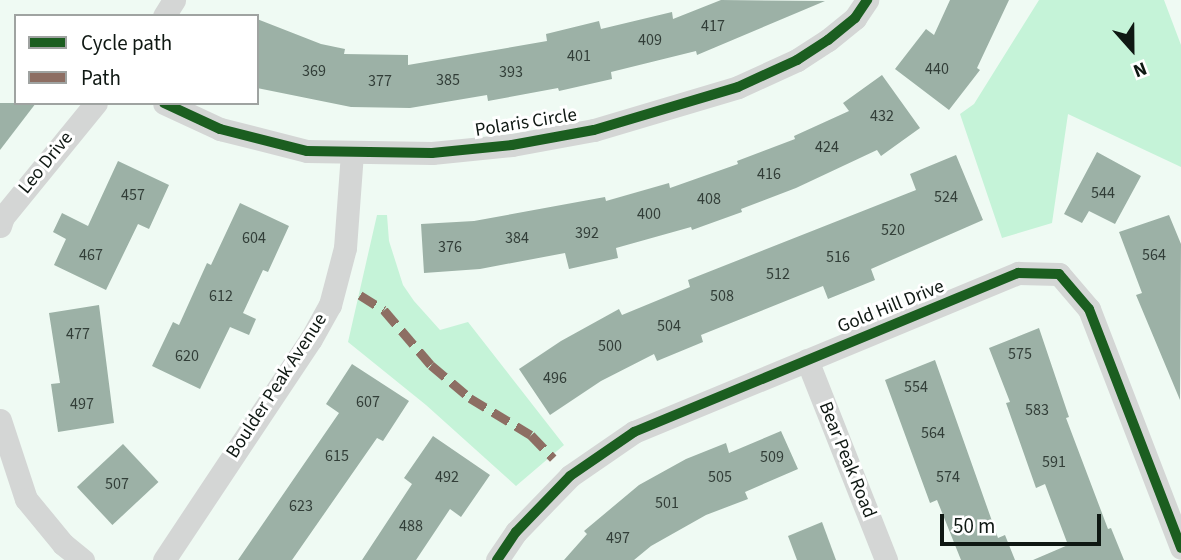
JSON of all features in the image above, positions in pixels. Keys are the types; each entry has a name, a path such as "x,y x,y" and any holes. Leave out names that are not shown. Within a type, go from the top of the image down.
{"street":[{"name":"Polaris Circle","path":"168,105 220,129 307,151 432,153 512,145 594,130 738,87 797,60 828,40 855,18 867,0"},
{"name":"Leo Drive","path":"0,226 3,217 94,105"},
{"name":"Boulder Peak Avenue","path":"164,560 311,339 330,305 345,248 352,153"},
{"name":"Gold Hill Drive","path":"497,560 516,532 570,477 634,432 1018,273 1059,274 1089,309 1181,548"},
{"name":"Bear Peak Road","path":"807,360 886,560"},
{"path":"0,420 26,499 63,544 83,560"}],"green space":[{"path":"1039,0 1164,0 1181,45 1181,167 1068,114 1052,223 1002,238 960,114 974,104"},
{"path":"377,215 387,215 389,241 403,285 414,301 440,330 468,322 564,445 516,486 426,405 348,342"}],"building":[{"path":"721,0 825,1 697,55 696,51 611,72 612,79 559,91 558,88 488,101 487,95 410,108 351,107 259,88 259,20 321,44 345,49 344,54 408,55 408,65 547,41 546,34 599,21 601,29 672,12 673,19"},
{"path":"950,0 1009,0 977,68 980,70 949,110 895,69 926,29 934,35"},
{"path":"882,75 920,128 881,156 877,150 796,188 741,209 742,212 692,230 691,227 616,248 618,258 569,269 565,253 480,269 424,273 421,224 474,221 605,197 606,201 669,183 670,188 738,164 737,161 795,139 794,136 849,111 843,103"},
{"path":"0,103 34,105 0,150"},
{"path":"1097,152 1141,176 1115,224 1089,211 1082,223 1064,214"},
{"path":"956,155 983,220 871,269 875,280 828,299 823,286 701,335 703,342 657,361 654,354 601,381 550,415 519,369 561,341 619,309 622,315 690,287 688,280 916,190 910,174"},
{"path":"118,161 169,185 149,229 138,224 106,290 54,265 66,239 53,232 62,213 88,226"},
{"path":"240,203 289,226 268,272 263,270 243,313 256,319 249,335 230,327 200,389 152,366 173,322 179,325 207,263 211,265"},
{"path":"1169,215 1181,244 1180,400 1136,295 1142,293 1119,232"},
{"path":"99,305 114,423 58,432 51,384 60,383 49,313"},
{"path":"1039,328 1069,417 1066,418 1108,529 1111,528 1124,560 1033,560 1068,545 1045,484 1036,488 1006,403 1010,402 989,348"},
{"path":"935,360 998,538 1005,535 1015,560 961,560 937,500 930,503 885,380"},
{"path":"352,364 409,401 383,441 377,438 292,560 238,560 339,413 326,404"},
{"path":"781,431 798,469 745,492 748,499 706,515 651,546 634,560 564,560 587,534 584,531 639,485 686,459 726,443 729,453"},
{"path":"433,436 490,475 461,517 450,509 416,560 362,560 412,484 404,478"},
{"path":"123,444 158,482 112,525 77,487"},
{"path":"822,522 836,560 797,560 788,536"}],"marked path":[{"path":"360,295 384,310 431,365 470,398 531,435 553,458"}],"cycle path":[{"path":"168,105 220,129 307,151 432,153 512,145 594,130 738,87 797,60 828,40 855,18 867,0"},
{"path":"497,560 516,532 570,476 634,432 1018,273 1059,274 1089,309 1181,548"}]}
